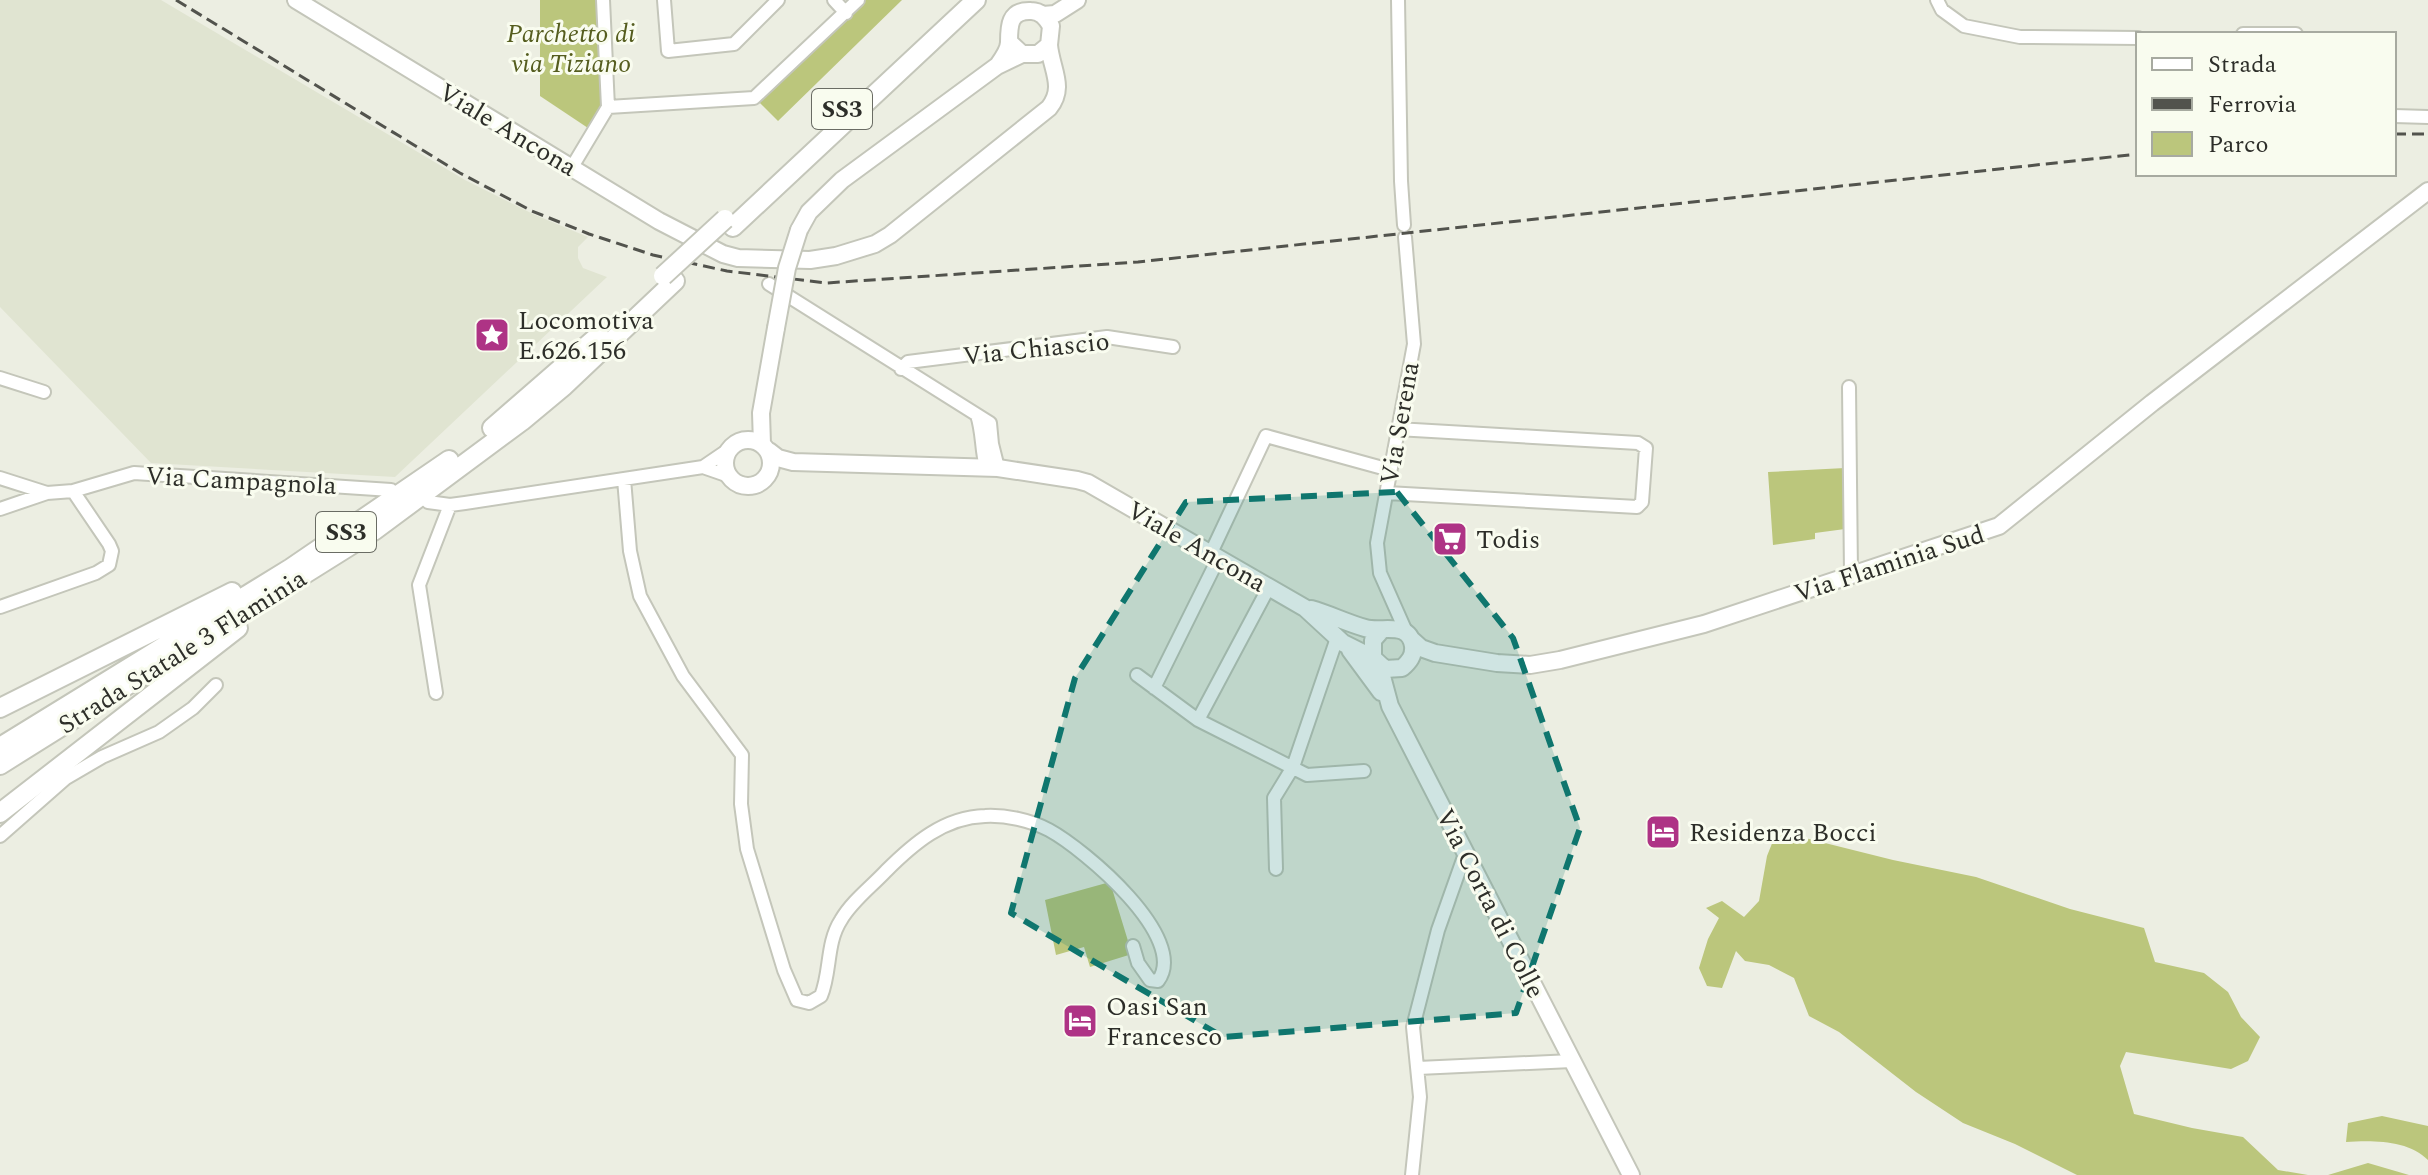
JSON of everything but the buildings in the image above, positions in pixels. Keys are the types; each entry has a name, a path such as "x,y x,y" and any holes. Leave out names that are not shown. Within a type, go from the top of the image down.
{"highway":[{"name":"Strada Statale 3 Flaminia","path":"729,223 960,0"},
{"name":"Strada Statale 3 Flaminia","path":"0,747 354,526 508,416 669,278 976,0"},
{"name":"Strada Statale 3 Flaminia","path":"0,765 375,530 564,386 669,278"},
{"path":"0,708 273,571 320,542 354,526"},
{"path":"0,813 257,613 334,564 375,530"}],"main road":[{"name":"Viale Ancona","path":"296,0 659,221 723,254 756,260 810,260 856,251 890,235 1049,108 1058,93 1050,38"},
{"path":"997,66 1009,42 1008,28 1016,15 1029,11 1055,14 1072,4"},
{"path":"771,469 759,445 761,413 787,268 799,230 809,212 842,180 997,66 1038,54 1072,4"},
{"path":"1043,15 1050,38"},
{"path":"1009,42 1053,68"},
{"name":"Via Flaminia Sud","path":"1384,630 1397,629 1421,648 1435,653 1511,664 1530,665 1560,660 1704,624 1999,526 2164,394 2428,191"},
{"path":"793,462 771,469 756,485 741,485 729,476 725,463 728,450 733,445 759,445 778,458 793,462 992,468"},
{"name":"Viale Ancona","path":"992,468 1042,473 1088,483 1305,608 1376,662"},
{"name":"Viale Ancona","path":"1337,633 1384,630"},
{"path":"1376,662 1371,646 1384,630"},
{"name":"Viale Ancona","path":"1337,633 1393,711"},
{"path":"1404,664 1413,646 1409,636"},
{"name":"Via Flaminia Sud","path":"1376,662 1385,669 1435,653"},
{"name":"Via Corta di Colle","path":"1376,662 1393,711 1631,1175"},
{"name":"Via Corta di Colle","path":"1393,711 1393,685 1404,664"}],"street":[{"path":"572,167 608,107 603,0"},
{"path":"664,0 668,51 734,44 778,0"},
{"path":"834,0 846,13"},
{"path":"608,107 754,98 858,0"},
{"name":"Via Serena","path":"1398,0 1401,181 1414,344 1377,543 1377,560 1409,636"},
{"path":"1937,0 1942,10 1964,26 2006,35 2136,38"},
{"path":"2396,116 2428,117"},
{"path":"769,284 990,423 992,468"},
{"name":"Via Chiascio","path":"901,369 908,362 1107,337 1173,347"},
{"path":"0,378 44,392"},
{"path":"1849,387 1851,574"},
{"path":"977,415 983,431 982,444 992,468"},
{"path":"1387,493 1637,507 1642,502 1646,448 1638,443 1397,429"},
{"path":"1154,688 1266,436 1390,470"},
{"path":"956,467 970,460 982,444"},
{"path":"428,502 450,505 703,467 728,450"},
{"path":"703,467 729,476"},
{"name":"Via Campagnola","path":"0,509 47,493 73,491 119,476 152,473 391,490"},
{"path":"0,478 47,493"},
{"path":"624,479 630,551 640,596 683,676 742,755 741,804 747,849 780,957 797,1000 809,1003 821,996 836,929 863,894 920,840 967,818 999,816 1036,824 1051,831 1116,883 1139,907 1161,948 1165,961 1164,972 1158,981 1150,980 1144,973 1133,946"},
{"path":"0,607 96,573 109,565 112,551 109,544 73,491"},
{"path":"436,693 419,585 450,505"},
{"path":"1198,720 1269,587"},
{"path":"1384,630 1393,619 1395,604"},
{"path":"1276,869 1274,798 1293,767 1337,633"},
{"path":"1137,675 1198,720 1307,775 1364,771"},
{"path":"0,836 66,778 102,757 159,732 193,708 216,685"},
{"path":"1412,1175 1420,1097 1413,1027 1438,930 1465,854"},
{"path":"1418,1068 1572,1061"}],"highlighted area":[{"path":"1397,492 1513,638 1580,828 1516,1013 1223,1037 1011,913 1075,678 1186,502"}],"shaded area":[{"path":"0,0 161,0 465,180 588,237 578,247 578,258 583,268 607,277 395,477 151,463 0,307"}],"green space":[{"name":"Parchetto di via Tiziano","path":"540,0 601,0 603,103 588,128 540,96"},
{"path":"859,0 902,0 778,121 755,98"},
{"path":"1845,468 1845,529 1815,533 1815,539 1773,545 1768,472"},
{"path":"1777,831 1976,877 2070,909 2144,928 2155,962 2204,973 2228,992 2241,1017 2260,1037 2248,1061 2231,1069 2126,1052 2120,1066 2134,1114 2243,1137 2278,1170 2308,1175 2077,1175 2015,1144 1963,1123 1916,1092 1839,1032 1809,1016 1794,978 1769,965 1745,961 1736,951 1722,988 1707,986 1699,968 1708,939 1719,918 1706,908 1722,901 1744,917 1759,901 1767,856"},
{"path":"1110,882 1132,954 1090,967 1084,947 1056,955 1045,900"},
{"path":"2382,1116 2428,1126 2428,1160 2401,1145 2346,1142 2348,1123"},
{"path":"2368,1163 2409,1175 2328,1175"}],"railway":[{"path":"176,0 460,173 532,211 653,255 727,271 826,283 1138,262 2136,154"},
{"path":"2396,134 2428,134"}],"place":[{"name":"Locomotiva E.626.156","path":"492,335"},
{"name":"Todis","path":"1450,539"},
{"name":"Residenza Bocci","path":"1663,832"},
{"name":"Oasi San Francesco","path":"1080,1021"}]}
